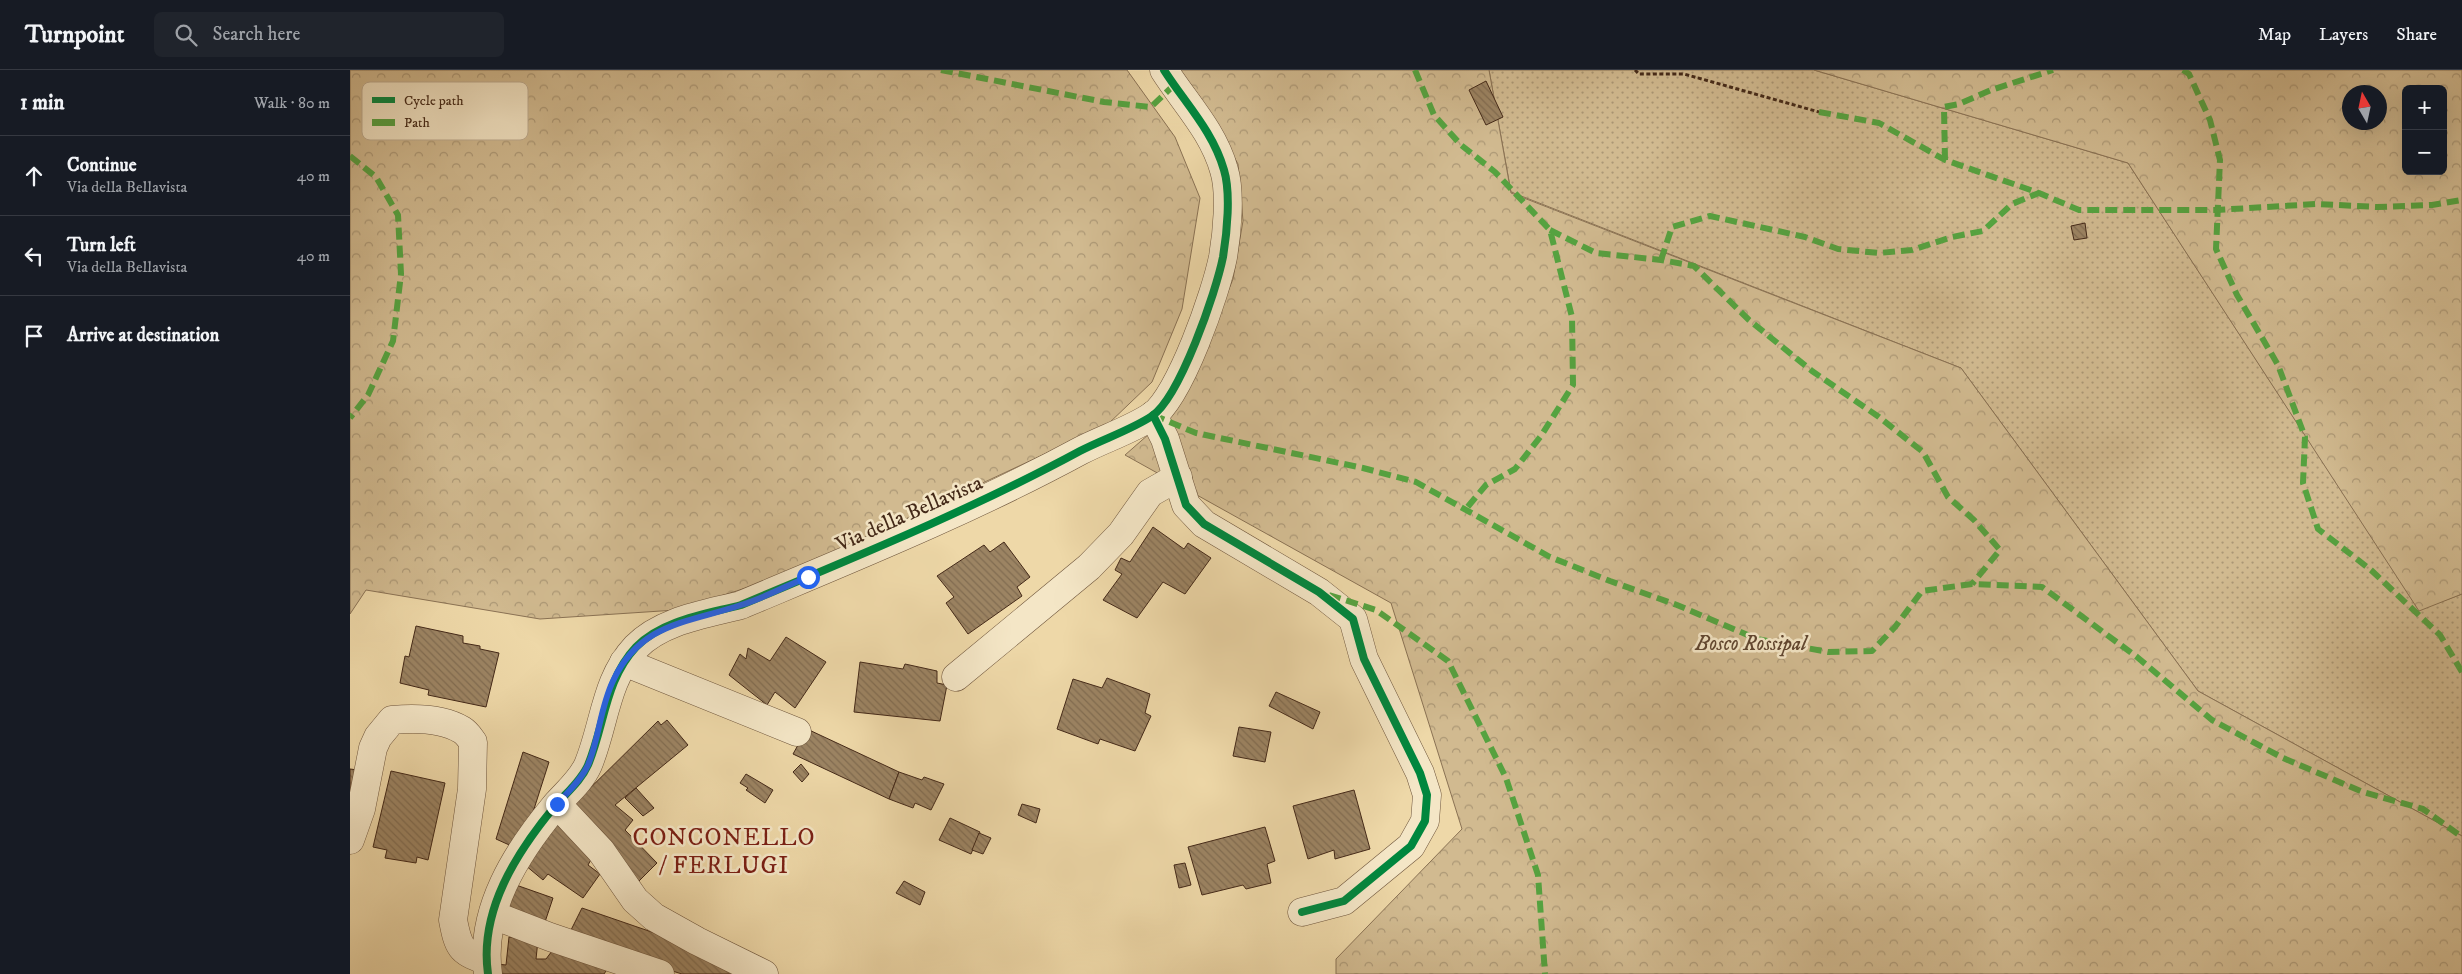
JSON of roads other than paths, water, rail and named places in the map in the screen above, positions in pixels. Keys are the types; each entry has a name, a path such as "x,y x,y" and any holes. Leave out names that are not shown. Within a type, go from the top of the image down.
{"street":[{"name":"Via della Bellavista","path":"487,967 493,915 500,889 534,832 574,785 587,766 612,682 624,662 638,645 662,629 694,617 741,605 1024,481 1153,415 1172,391 1183,372 1210,301 1223,258 1228,207 1225,172 1217,149 1198,116 1164,70"},
{"path":"1153,415 1165,439 1186,504 1204,524 1319,592 1353,619 1364,659 1420,774 1427,795 1426,821 1411,846 1344,901 1302,912"},
{"path":"956,677 1089,567 1121,534 1150,493 1178,477"},
{"path":"624,662 797,732"},
{"path":"350,840 361,809 373,748 378,736 392,720 414,718 438,722 463,730 473,742 472,789 452,920 457,941 468,955 487,967"},
{"path":"557,804 602,852 635,900 654,917 697,941 764,974"},
{"path":"493,915 550,937 660,974"}],"district":[{"name":"CONCONELLO / FERLUGI","path":"724,851"}],"park label":[{"name":"Bosco Rossipal","path":"1751,643"}]}
